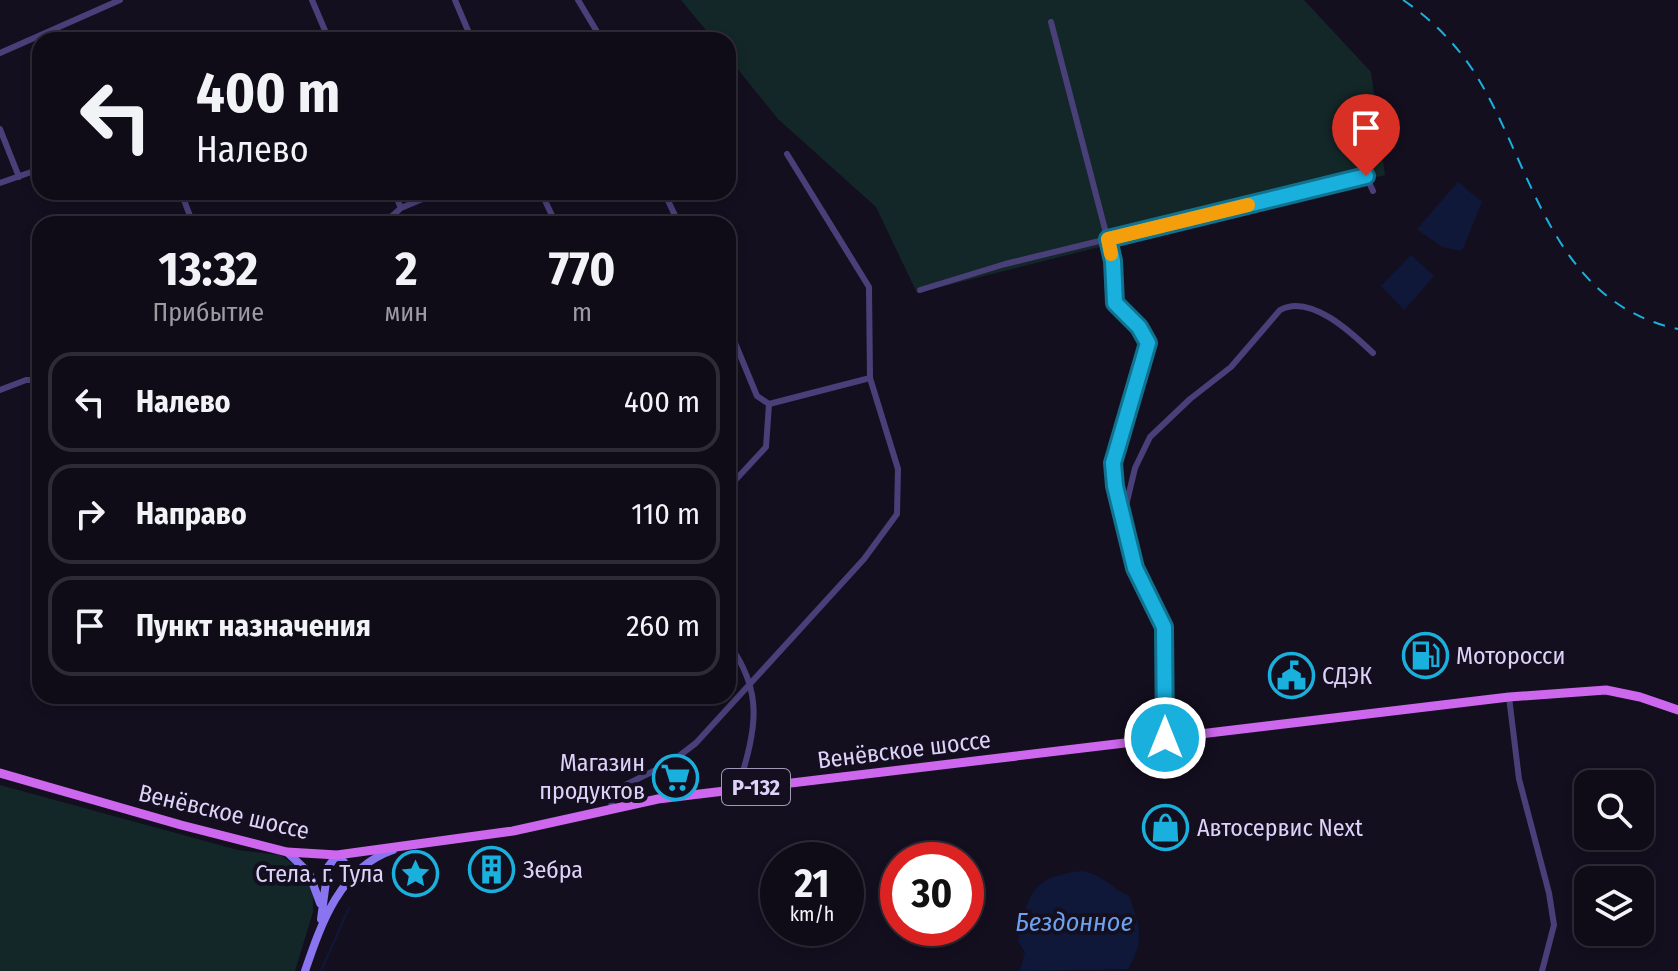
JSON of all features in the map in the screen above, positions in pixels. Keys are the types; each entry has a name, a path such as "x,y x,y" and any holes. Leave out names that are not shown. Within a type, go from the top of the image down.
{"main road":[{"name":"Венёвское шоссе","path":"1,771 181,825 287,852 337,855 513,831 658,799 1509,697 1606,690 1678,710"},
{"path":"320,924 346,883 376,858 406,846"},
{"path":"287,852 313,880 321,908"},
{"path":"305,971 320,924 328,867 337,855 344,862 346,883"}],"street":[{"path":"48,32 120,0"},
{"path":"312,0 326,32"},
{"path":"455,0 469,32"},
{"path":"578,0 597,32"},
{"path":"1051,22 1108,239 1113,261 1115,303 1139,327 1148,343 1113,463 1115,486 1135,568 1164,627 1165,738"},
{"path":"0,53 32,39"},
{"path":"0,129 19,177"},
{"path":"736,697 864,559 897,514 898,469 870,378 869,287 787,154"},
{"path":"0,183 32,172"},
{"path":"920,290 1005,264 1366,176 1373,191"},
{"path":"398,200 401,208"},
{"path":"396,216 401,208 420,200"},
{"path":"1124,517 1135,468 1150,437 1190,399 1231,367 1280,310 1301,305 1325,316 1347,328 1373,353"},
{"path":"736,345 757,396 769,404 870,378"},
{"path":"0,390 32,380"},
{"path":"736,479 766,447 769,404"},
{"path":"736,658 749,682 755,715 754,733 738,789"},
{"path":"1509,697 1519,779 1549,893 1554,925 1542,971"},
{"path":"610,809 617,789 670,763 696,743 730,704"}],"green space":[{"path":"681,0 1304,0 1371,72 1385,175 917,293 876,207 778,119 736,67 736,32 707,32"},
{"path":"0,785 238,850 280,855 299,868 313,893 313,912 295,971 0,971"}],"water":[{"path":"1458,182 1482,202 1462,251 1442,247 1417,229"},
{"path":"1411,255 1434,276 1404,310 1381,286"},
{"name":"Бездонное","path":"1083,871 1129,896 1136,916 1139,941 1128,969 1020,971 1025,952 1018,941 1034,891 1052,878"}],"waterway":[{"path":"321,971 349,908"}],"railway":[{"path":"1403,0 1446,36 1472,68 1553,230 1575,263 1602,292 1636,314 1678,329"}],"slow traffic":[{"path":"1111,254 1108,239 1248,205"}],"place":[{"name":"Моторосси","path":"1425,656"},
{"name":"СДЭК","path":"1291,676"},
{"name":"Магазин продуктов","path":"676,777"},
{"name":"Автосервис Next","path":"1166,828"},
{"name":"Зебра","path":"492,870"},
{"name":"Стела. г. Тула","path":"415,874"}],"route":[{"path":"1165,738 1164,627 1135,568 1115,486 1113,463 1148,343 1139,327 1115,303 1113,261 1108,239 1366,176"}]}
